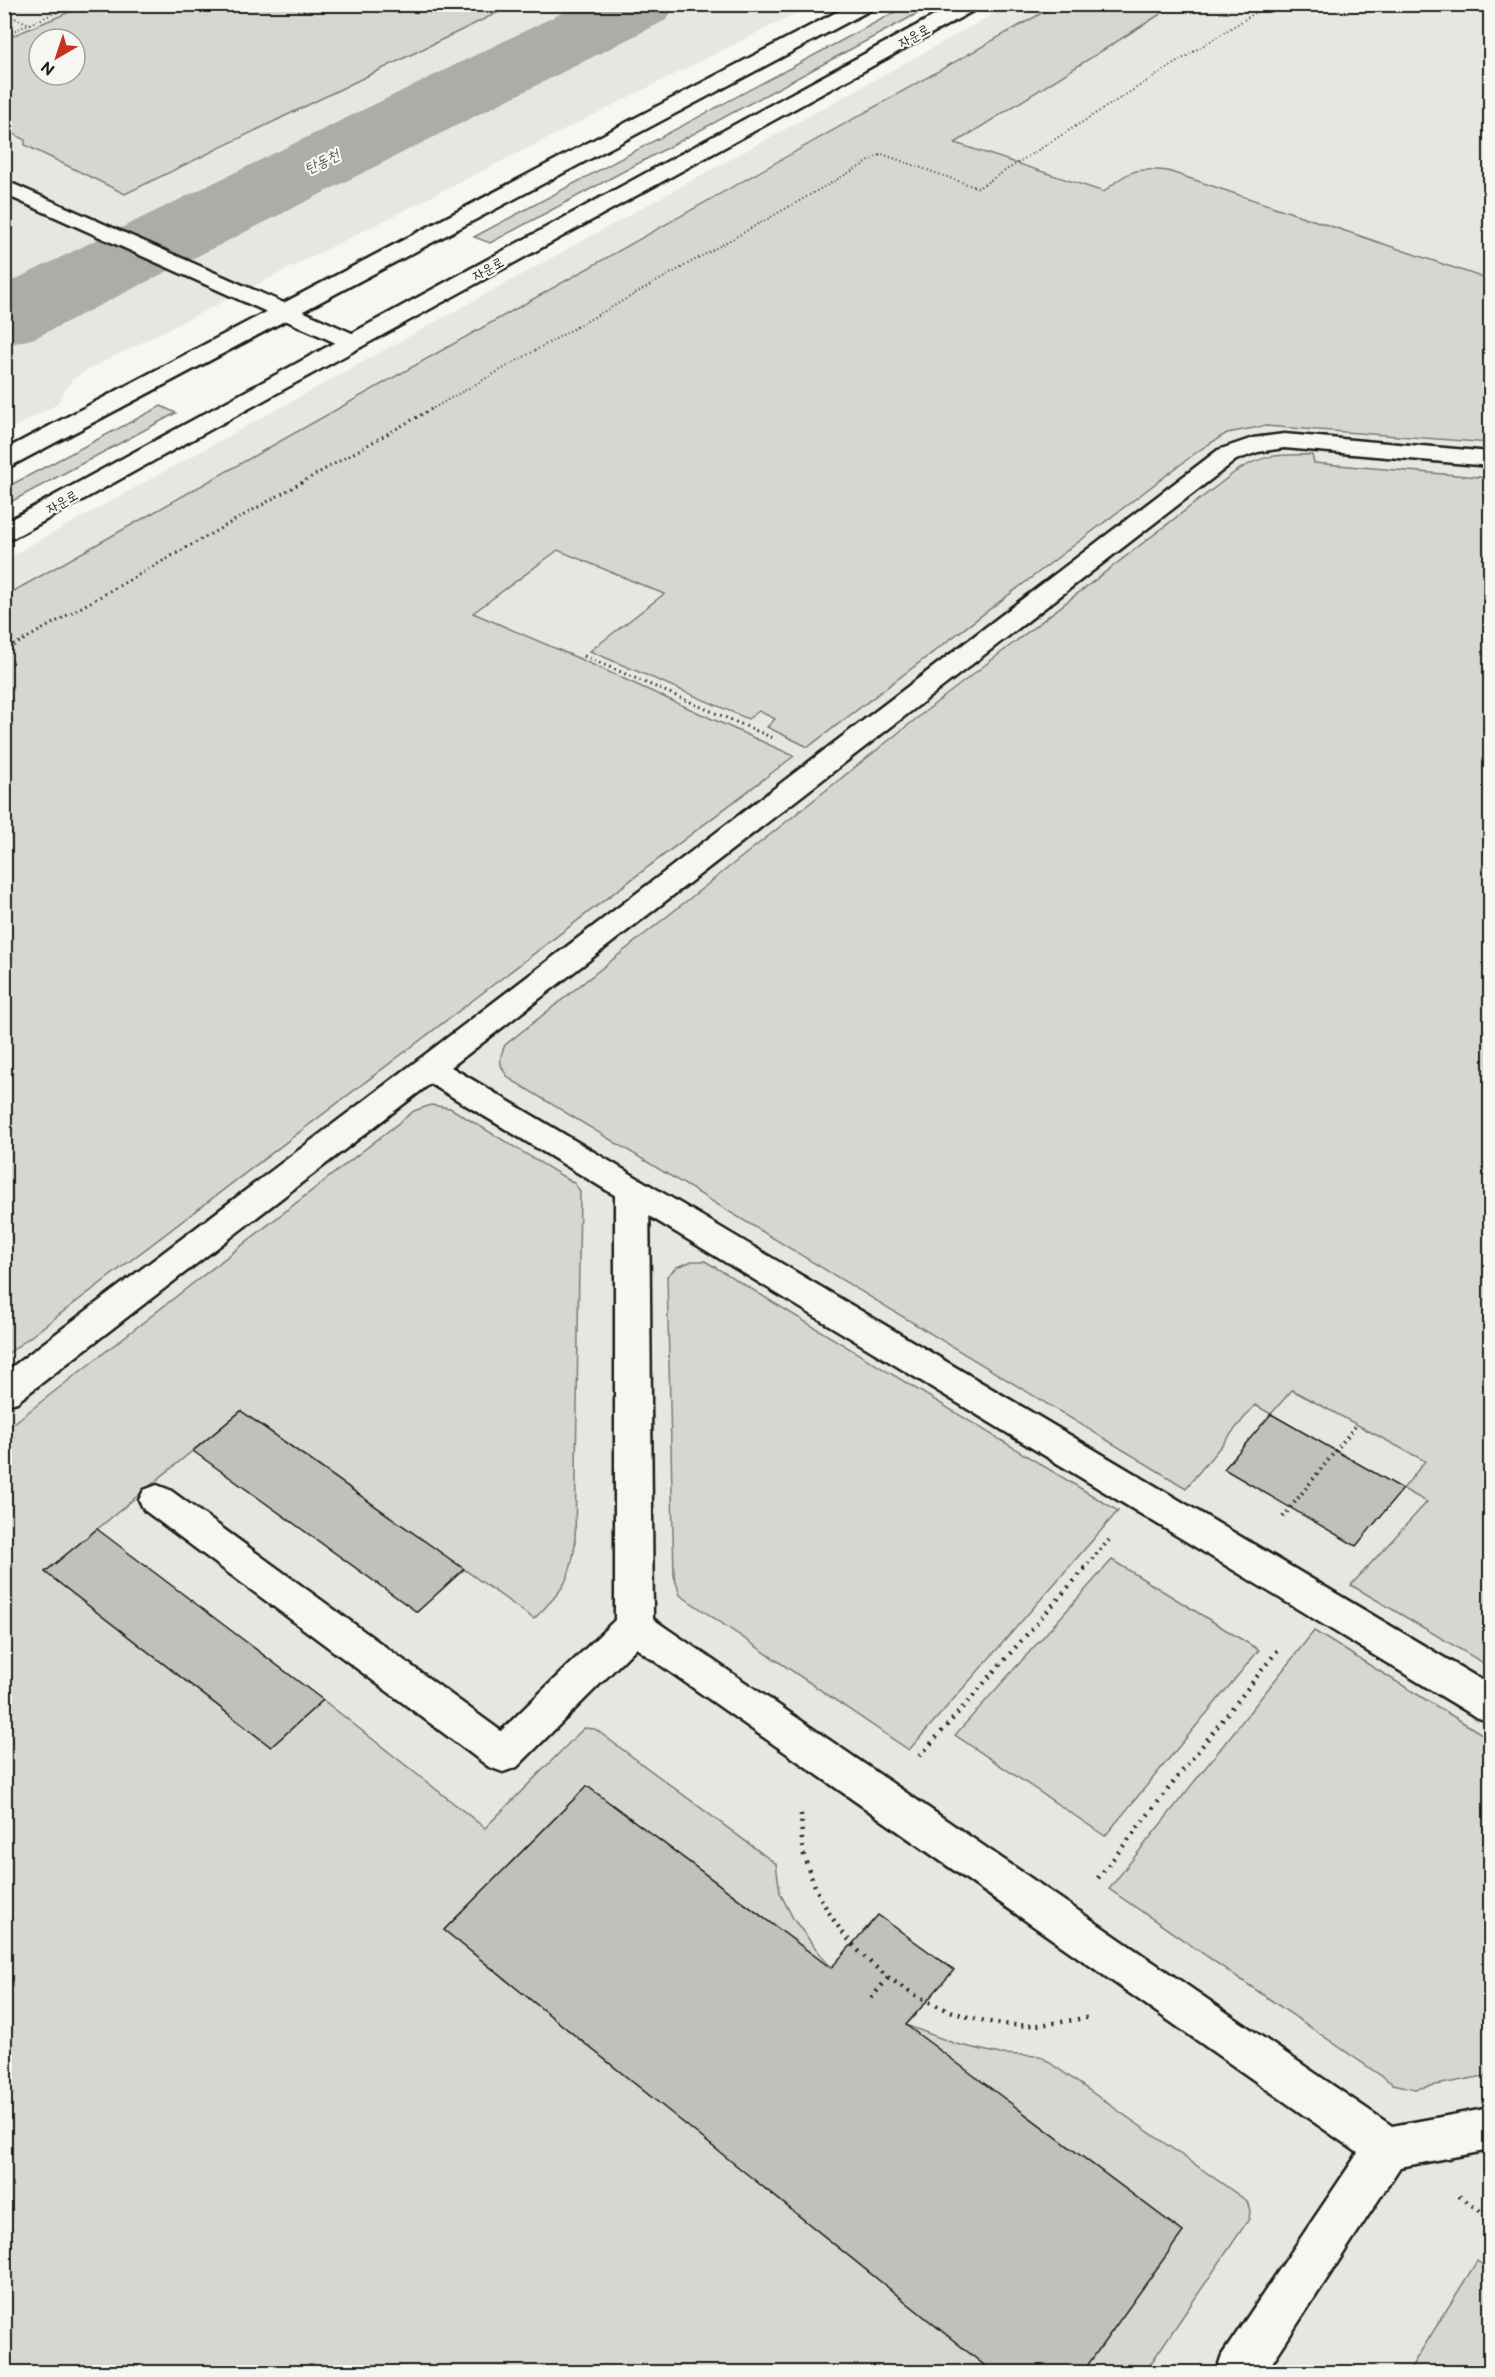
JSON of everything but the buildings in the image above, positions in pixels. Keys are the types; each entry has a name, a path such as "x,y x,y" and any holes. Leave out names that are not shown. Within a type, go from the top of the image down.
{"street":[{"path":"4,460 867,4"},
{"name":"자운로","path":"4,533 971,4"},
{"path":"4,186 353,342"},
{"path":"4,1392 1227,455 1253,445 1284,441 1491,459"},
{"path":"429,1068 1491,1705"},
{"path":"157,1500 503,1755 634,1626 632,1190"},
{"path":"634,1626 1387,2148 1491,2129"},
{"path":"1239,2373 1387,2148"}],"path":[{"path":"4,35 76,4"},
{"path":"4,651 882,154 978,188 1269,4"},
{"path":"4,14 30,24"},
{"path":"584,656 827,762"},
{"path":"1248,1560 1357,1424"},
{"path":"882,1799 1147,1498"},
{"path":"1062,1924 1317,1601"},
{"path":"802,1826 804,1854 825,1908 840,1931 861,1955 889,1977 920,1998 952,2012 980,2020 1014,2025 1074,2020"},
{"path":"871,1998 889,1977"}],"shaded area":[{"path":"86,4 513,5 125,194 25,145 25,140 5,129 5,39 27,30 27,87 87,87 87,27 34,27"},
{"path":"5,5 812,5 85,371 72,379 56,405 5,432"},
{"path":"908,5 933,5 490,243 474,237"},
{"path":"1010,5 1490,5 1490,2372 5,2372 4,560"},
{"path":"1056,5 1175,5 955,143 1104,192 1119,179 1133,172 1168,171 1490,280 1490,443 1265,426 1227,433 1201,449 808,747 767,727 775,719 759,711 748,719 590,651 664,594 558,550 473,613 794,756 5,1356 5,596"},
{"path":"161,406 176,413 5,505 5,488"},
{"path":"1312,455 1314,463 1490,478 1490,1667 1351,1585 1427,1502 1403,1489 1425,1461 1292,1390 1271,1414 1255,1405 1186,1488 510,1079 501,1063 505,1045 941,699 1235,472 1272,456"},
{"path":"431,1105 450,1108 574,1183 580,1191 575,1544 567,1578 558,1594 534,1619 241,1411 45,1572 271,1747 323,1700 485,1828 584,1728 595,1729 776,1864 780,1893 794,1920 831,1968 587,1786 444,1930 994,2372 5,2372 5,1430 414,1111"},
{"path":"692,1261 705,1261 1118,1511 909,1750 680,1595 674,1576 667,1276 677,1267"},
{"path":"1112,1560 1259,1650 1105,1836 955,1735"},
{"path":"1314,1631 1490,1739 1490,2075 1415,2089 1393,2084 1109,1889"},
{"path":"906,2025 956,2044 1000,2054 1040,2056 1247,2201 1250,2211 1249,2219 1145,2372 1082,2372"},
{"path":"1477,2261 1490,2270 1490,2372 1408,2372"}],"waterway":[{"name":"탄동천","path":"4,319 640,4"}]}
